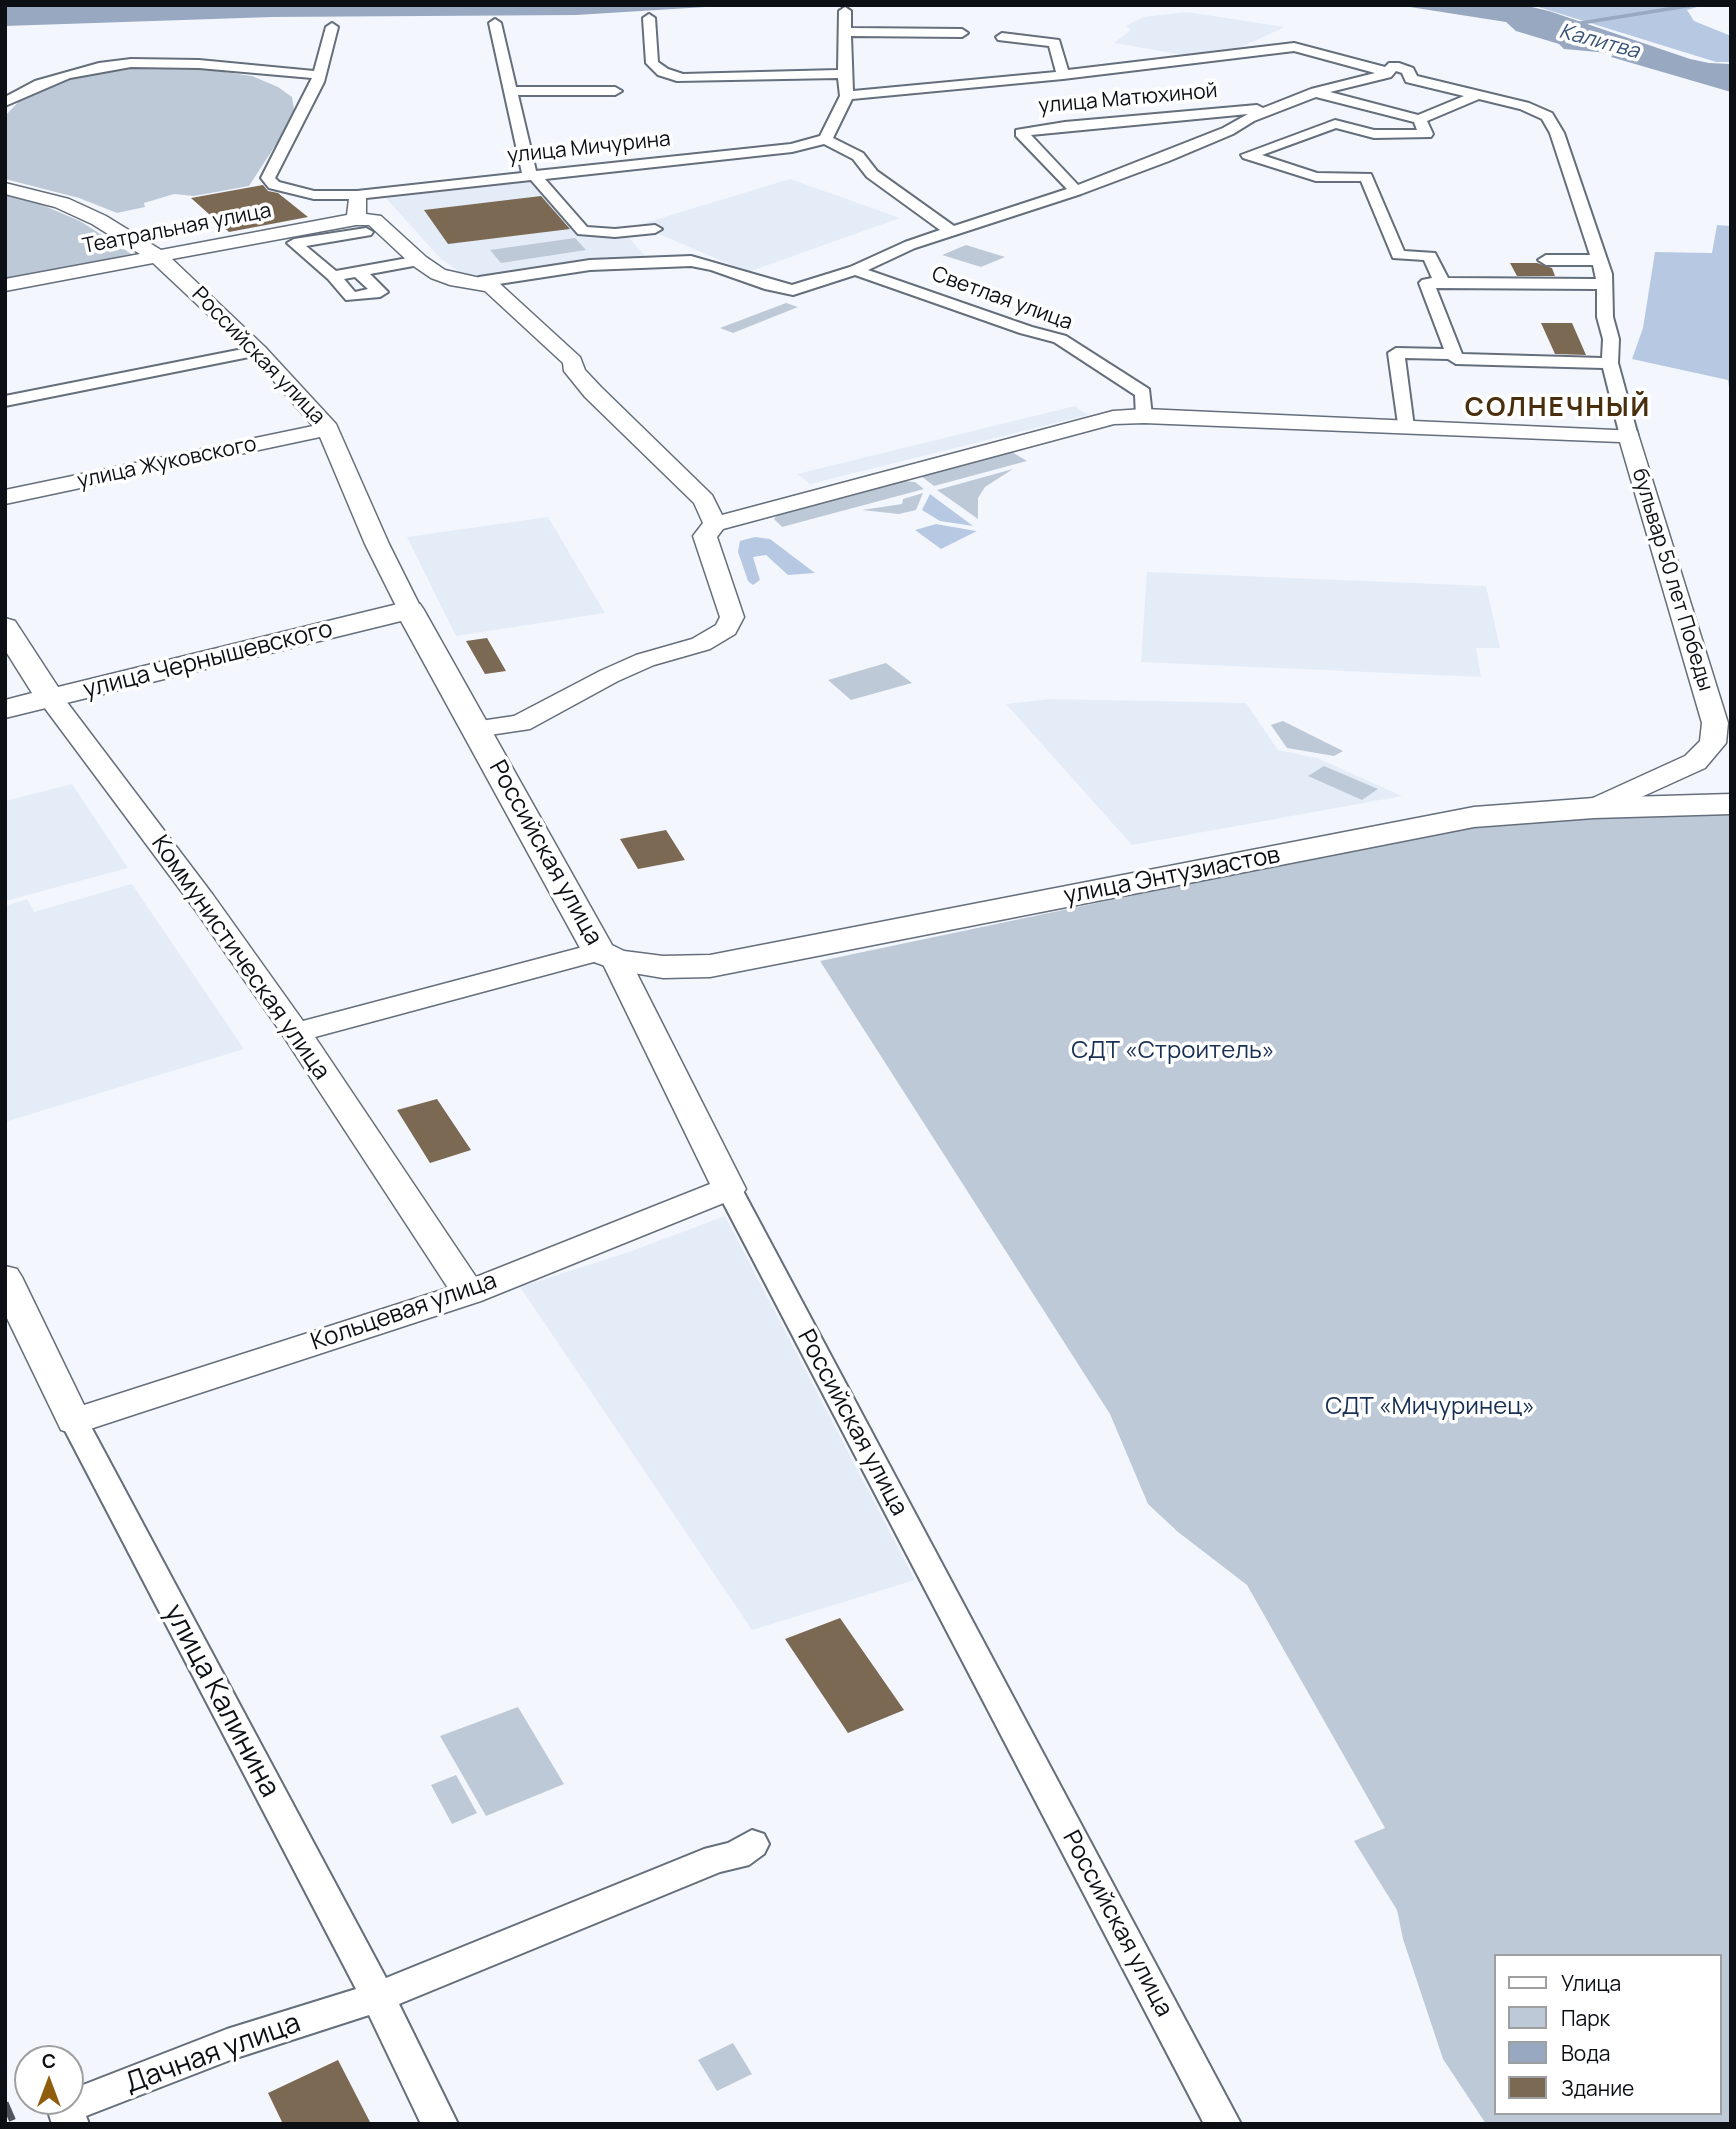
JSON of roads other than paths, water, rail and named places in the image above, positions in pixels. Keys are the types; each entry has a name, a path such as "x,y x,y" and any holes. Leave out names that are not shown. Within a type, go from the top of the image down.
{"main road":[{"name":"улица Чернышевского","path":"5,709 410,610"},
{"name":"Российская улица","path":"410,610 607,956"},
{"name":"Коммунистическая улица","path":"5,627 51,699"},
{"name":"улица Энтузиастов","path":"607,956 663,967 710,966 1474,817 1594,808 1731,804"}],"street":[{"path":"845,11 844,74 847,96 825,139 858,156 872,174 951,232"},
{"path":"649,18 652,63 663,72 682,78 844,74"},
{"path":"495,23 532,175 583,231 615,233 654,229"},
{"path":"5,102 40,84 66,75 131,63 199,64 319,75 332,27"},
{"path":"844,32 962,33"},
{"path":"1002,37 1055,43 1063,75"},
{"path":"847,96 1063,75 1294,47 1381,70 1385,74"},
{"path":"479,282 590,265 691,261 715,266 770,286 793,290 855,270 910,245 1076,191 1164,158 1277,107 1316,92 1385,74 1394,66 1408,71 1411,79 1477,95"},
{"name":"улица Мичурина","path":"319,75 268,178 274,185 314,195 357,195 792,148 825,139"},
{"path":"1375,108 1435,85"},
{"path":"512,91 615,91"},
{"path":"1316,92 1419,119 1477,95"},
{"name":"бульвар 50 лет Победы","path":"1477,95 1524,106 1547,116 1557,133 1578,203 1593,235 1600,260 1605,317 1611,339 1610,363 1629,436 1715,723 1713,743 1695,762 1594,808"},
{"name":"улица Матюхиной","path":"1076,191 1021,133 1065,126 1277,107"},
{"path":"1419,119 1426,134 1374,134 1335,124 1248,155 1316,177 1366,177 1398,256 1430,256 1457,359 1610,363"},
{"name":"Российская улица","path":"5,188 62,203 99,220 157,256 258,351 328,429 377,544 410,610"},
{"path":"357,195 361,225"},
{"path":"358,272 380,292 351,297 334,276 294,243 374,220 418,261 450,279 491,286 573,361 575,371 593,391 704,500 715,524 1113,418 1144,416 1629,436"},
{"name":"Театральная улица","path":"5,285 157,256 361,225"},
{"path":"1546,260 1600,260"},
{"path":"334,276 418,261"},
{"name":"Светлая улица","path":"855,270 1026,330 1060,339 1143,393 1144,416"},
{"path":"1435,283 1604,284"},
{"path":"5,401 258,351"},
{"path":"1405,427 1396,353 1454,354"},
{"name":"улица Жуковского","path":"5,497 328,429"},
{"name":"Российская улица","path":"476,729 521,723 609,676 645,660 701,644 726,629 732,617 705,536 715,524"},
{"name":"Коммунистическая улица","path":"51,699 203,901 296,1032 469,1293"},
{"path":"296,1032 607,956"},
{"name":"Российская улица","path":"607,956 1223,2124"},
{"name":"Кольцевая улица","path":"74,1421 469,1293 729,1189"},
{"name":"улица Калинина","path":"5,1277 74,1421 378,1997 440,2124"},
{"path":"378,1997 716,1859 737,1855 752,1844"},
{"name":"Дачная улица","path":"71,2124 65,2108 227,2045 378,1997"}],"water":[{"path":"5,5 738,5 576,15 272,17 5,26"},
{"name":"Калитва","path":"1397,5 1523,5 1549,11 1690,59 1731,64 1731,92 1611,57 1613,55 1609,53 1564,49 1559,44 1516,31 1506,22"}],"waterway":[{"path":"1575,24 1693,5"}],"railway":[{"path":"5,2103 14,2124"}],"district":[{"name":"СОЛНЕЧНЫЙ","path":"1558,409"}],"park label":[{"name":"СДТ «Строитель»","path":"1173,1051"},
{"name":"СДТ «Мичуринец»","path":"1430,1407"}]}
